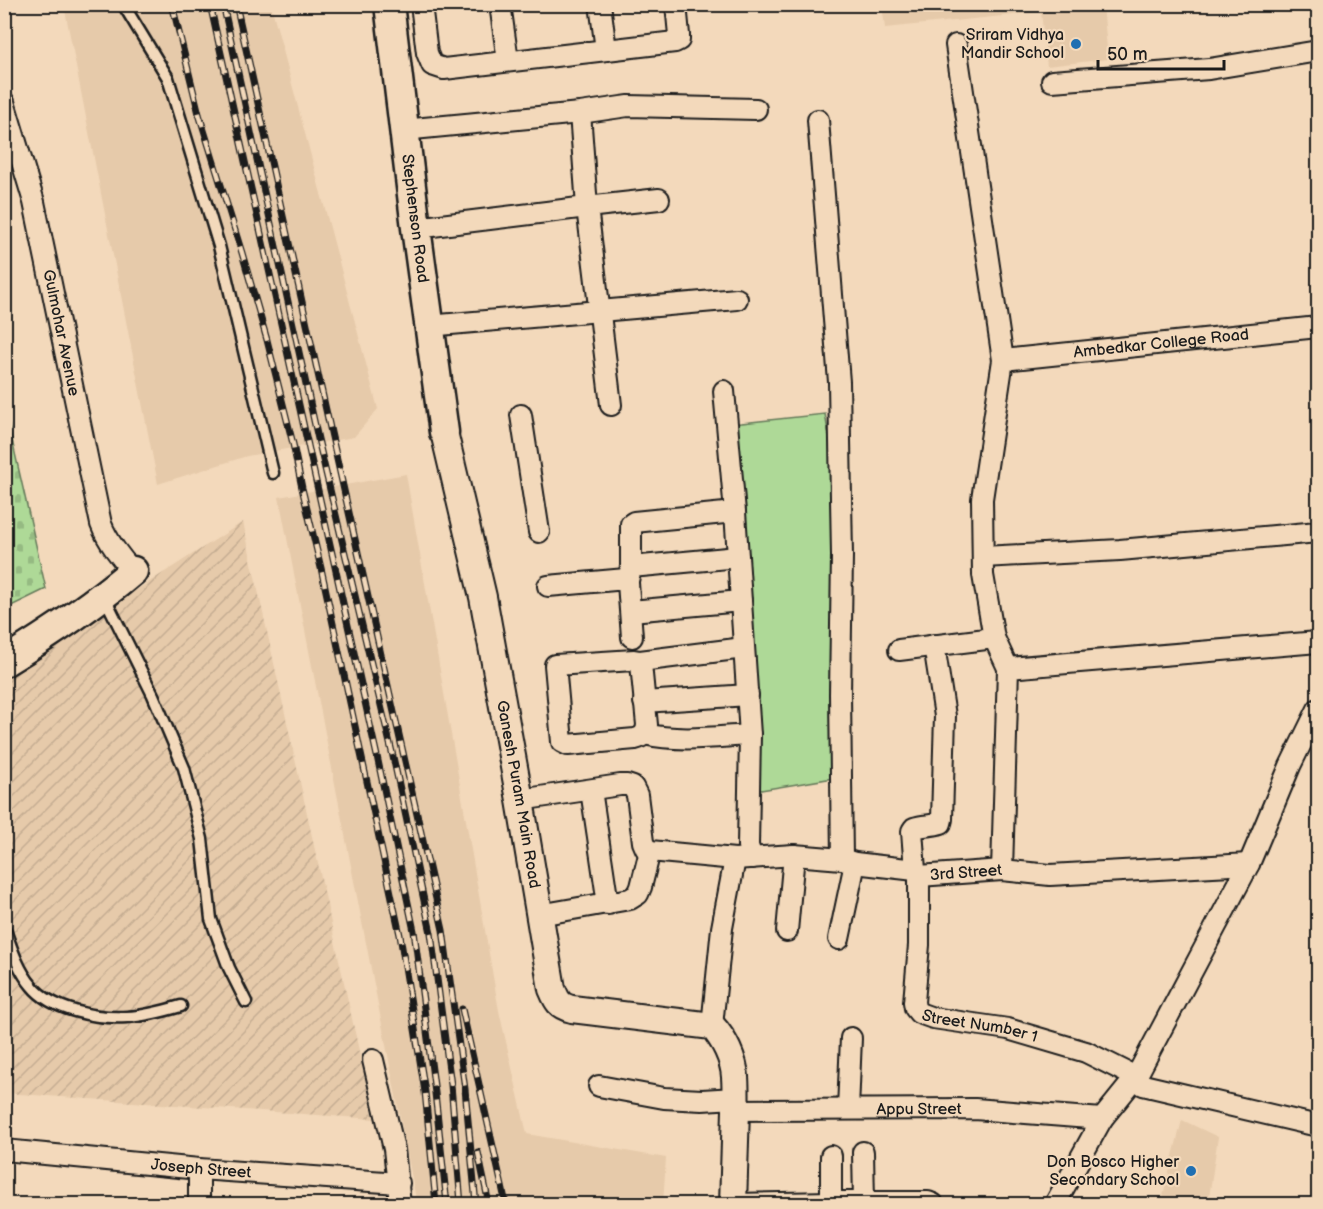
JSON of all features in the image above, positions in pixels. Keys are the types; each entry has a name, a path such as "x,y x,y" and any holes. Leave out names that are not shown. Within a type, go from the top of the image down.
{"main road":[{"name":"Stephenson Road","path":"389,4 428,326 444,432"},
{"path":"4,662 47,636 104,596 128,566"},
{"path":"4,646 39,626 86,592 128,566"}],"street":[{"path":"421,4 427,53 432,65 444,69 675,42 679,40 676,4"},
{"path":"501,4 508,61"},
{"path":"600,4 606,50"},
{"path":"956,45 1003,360 982,499 983,575 994,638 1008,668 1002,870"},
{"path":"1052,81 1209,69 1318,51"},
{"name":"Gulmohar Avenue","path":"4,102 34,202 98,512 104,532 128,566"},
{"path":"403,130 628,106 756,109"},
{"path":"580,112 587,207 610,405"},
{"path":"818,120 839,382 842,556 840,694 848,861 839,939"},
{"path":"416,228 659,200"},
{"path":"428,326 737,299"},
{"name":"Ambedkar College Road","path":"1003,360 1318,327"},
{"path":"724,391 750,735 748,846 730,878 722,928 712,1026 721,1037 735,1075 734,1204 831,1202 928,1202 933,1204"},
{"path":"521,415 539,532"},
{"name":"Ganesh Puram Main Road","path":"444,432 483,597 552,989 556,1000 562,1007 572,1009 712,1026"},
{"path":"632,637 629,574 631,524 735,513"},
{"path":"983,557 1120,550 1318,532"},
{"path":"548,586 624,579 629,574 738,557"},
{"path":"631,611 741,601"},
{"path":"899,650 994,638"},
{"path":"1008,668 1318,642"},
{"path":"917,873 912,831 917,827 940,823 942,819 945,716 934,645"},
{"path":"640,661 647,725 641,738 568,746 563,744 555,665 640,661 744,648"},
{"path":"644,702 748,695"},
{"path":"1055,1204 1102,1119 1136,1077 1249,864 1290,766 1318,709"},
{"path":"644,734 656,737 694,738 750,735"},
{"path":"520,800 620,785 633,787 638,795 643,842 646,849 650,851 641,887 638,894 630,899 539,915"},
{"path":"591,790 608,904"},
{"name":"3rd Street","path":"650,851 743,858 794,855 848,861 917,873 1002,870 1050,875 1249,864"},
{"path":"787,931 794,855"},
{"name":"Street Number 1","path":"917,873 919,945 914,1002 919,1013 933,1018 1008,1029 1086,1052 1136,1077"},
{"path":"848,1108 851,1038"},
{"path":"373,1060 394,1149 400,1204"},
{"path":"1136,1077 1143,1085 1318,1126"},
{"name":"Appu Street","path":"599,1086 664,1098 736,1104 975,1109 1102,1119"},
{"name":"Joseph Street","path":"4,1150 199,1169 399,1183"},
{"path":"863,1152 864,1202"},
{"path":"831,1156 831,1202"},
{"path":"199,1169 199,1204"}],"lane":[{"path":"123,4 168,78 219,246 273,474"},
{"path":"104,596 153,695 184,768 202,839 211,919 229,968 246,1002"},
{"path":"4,927 24,976 33,988 49,1001 69,1010 99,1016 126,1017 182,1006"}],"shaded area":[{"path":"64,5 271,5 378,409 354,437 247,456 158,484"},
{"name":"Sriram Vidhya Mandir School","path":"882,5 1103,5 1108,59 1047,66 1041,12 885,28"},
{"path":"406,474 499,1011 527,1134 666,1158 663,1204 417,1204 279,497"},
{"path":"243,522 374,1119 5,1093 5,674"},
{"name":"Don Bosco Higher Secondary School","path":"1182,1120 1218,1137 1208,1204 1161,1204"}],"green space":[{"path":"4,405 46,589 5,609 4,609"},
{"path":"825,414 831,448 833,778 755,791 733,424"}],"railway":[{"path":"172,4 199,114 267,340 321,568 400,935 425,1092 436,1204"},
{"path":"210,4 414,931 447,1204"},
{"path":"223,4 318,439 392,752 431,933 451,1085 461,1204"},
{"path":"236,4 443,930 465,1089 476,1204"},
{"path":"462,1009 506,1204"},
{"path":"478,1152 489,1204"}],"place":[{"name":"Sriram Vidhya Mandir School","path":"1076,44"},
{"name":"Don Bosco Higher Secondary School","path":"1191,1171"}]}
